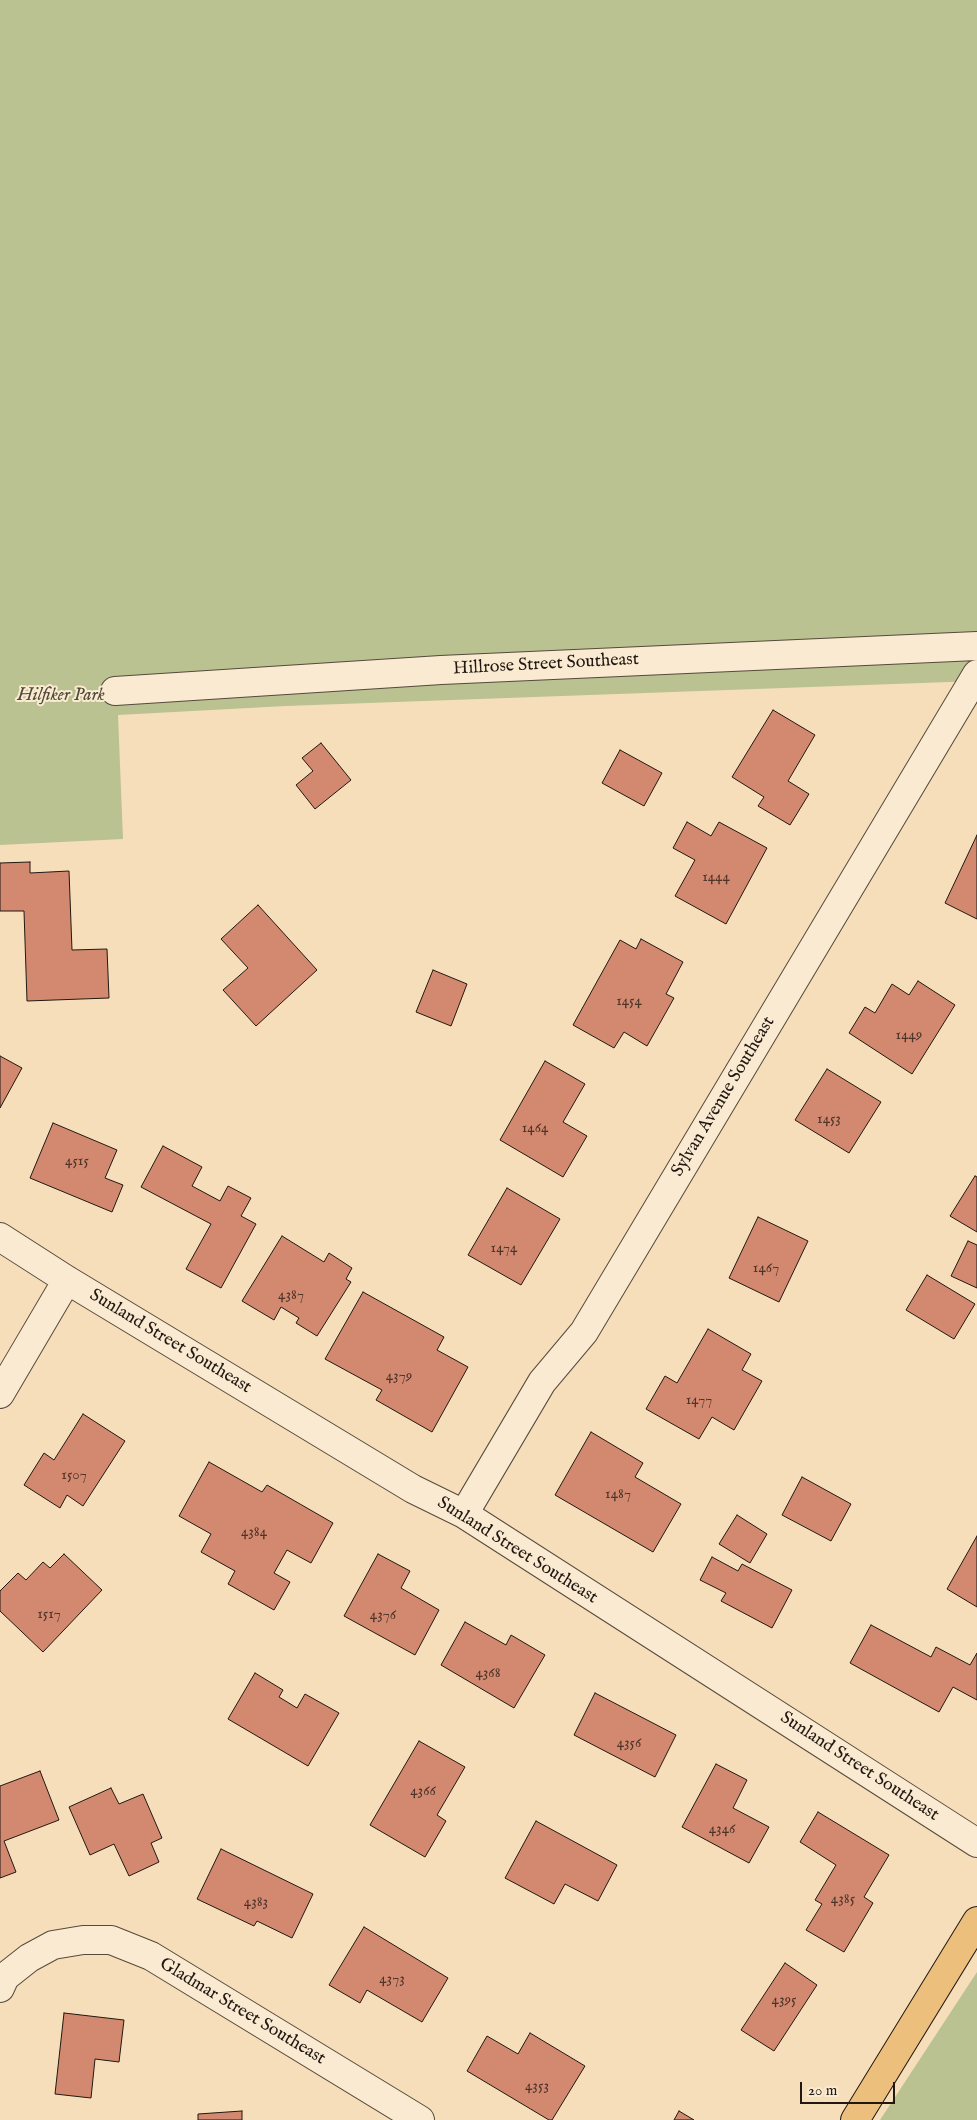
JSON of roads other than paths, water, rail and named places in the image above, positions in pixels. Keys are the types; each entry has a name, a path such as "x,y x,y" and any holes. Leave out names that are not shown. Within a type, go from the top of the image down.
{"main road":[{"path":"855,2120 977,1921"}],"street":[{"name":"Hillrose Street Southeast","path":"115,691 449,669 977,646"},
{"name":"Sylvan Avenue Southeast","path":"464,1514 542,1382 584,1332 977,674"},
{"name":"Sunland Street Southeast","path":"0,1237 67,1280 413,1489 464,1514 977,1843"},
{"path":"0,1394 67,1280"},
{"name":"Gladmar Street Southeast","path":"0,1988 5,1977 29,1958 53,1945 83,1940 112,1940 151,1956 420,2120"}],"park label":[{"name":"Hilfiker Park","path":"61,696"}]}
